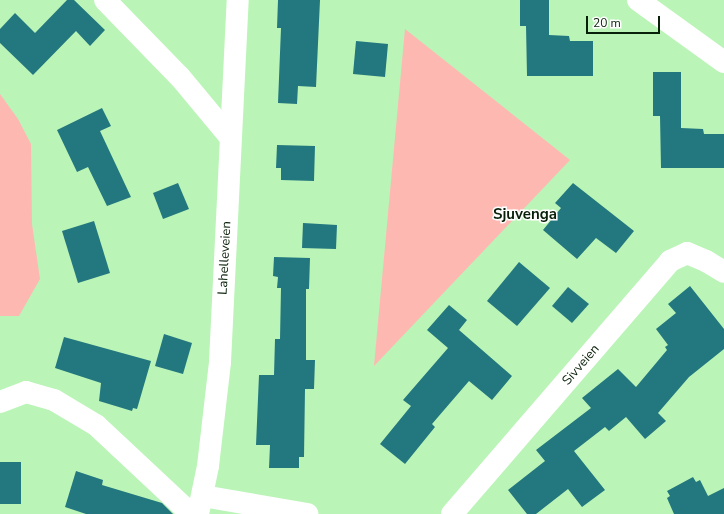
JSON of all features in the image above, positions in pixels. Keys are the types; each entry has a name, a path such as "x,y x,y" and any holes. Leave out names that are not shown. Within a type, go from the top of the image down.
{"street":[{"path":"105,0 180,76 230,137"},
{"name":"Lahelleveien","path":"200,505 220,362 238,0"},
{"path":"638,0 724,62"},
{"name":"Sivveien","path":"452,514 670,262 687,253 706,261 724,272"},
{"path":"0,402 26,392 54,400 96,425 191,514"},
{"path":"200,505 307,514"}],"shaded area":[{"path":"405,29 570,160 374,366"},
{"path":"0,94 18,119 31,144 32,224 40,279 19,316 0,316"}],"building":[{"path":"67,0 74,0 105,30 90,46 76,31 33,75 0,43 0,29 15,13 35,33"},
{"path":"278,0 320,0 316,87 298,86 297,104 278,103 281,28 277,28"},
{"path":"520,0 549,0 549,35 569,36 570,41 593,41 593,76 527,76 526,26 520,26"},
{"path":"356,41 388,44 385,77 353,74"},
{"path":"653,72 681,72 681,128 703,129 704,134 724,134 724,168 661,168 660,116 653,116"},
{"path":"102,108 111,126 100,131 131,197 107,206 88,167 77,172 57,130"},
{"path":"277,145 315,146 314,181 281,180 281,168 276,168"},
{"path":"178,183 189,209 163,219 153,193"},
{"path":"573,183 634,231 616,253 596,238 577,259 543,230 561,208 555,203"},
{"path":"94,221 110,273 78,283 62,231"},
{"path":"303,223 337,225 336,249 302,248"},
{"path":"274,257 310,258 309,289 306,289 306,360 315,360 314,389 305,389 304,457 299,457 299,468 269,468 270,445 256,445 259,375 274,375 275,339 280,339 281,288 277,288 278,277 273,276"},
{"path":"519,262 550,288 517,326 487,301"},
{"path":"690,286 724,329 724,349 689,377 658,413 666,421 645,439 626,417 609,431 605,427 574,451 605,490 582,507 568,489 536,514 527,514 508,490 545,461 536,450 591,408 582,398 618,369 636,387 667,350 665,347 668,345 656,329 676,313 668,304"},
{"path":"568,287 589,304 572,323 552,306"},
{"path":"449,305 467,320 459,330 512,376 492,400 469,381 432,424 435,427 405,464 380,444 411,406 403,400 448,348 427,330"},
{"path":"164,334 192,343 183,374 155,366"},
{"path":"64,337 151,361 137,409 133,408 132,411 99,401 101,383 55,368"},
{"path":"0,462 21,462 21,504 0,504"},
{"path":"76,471 103,480 102,485 162,503 173,514 86,514 65,507"},
{"path":"693,477 696,482 700,480 708,496 724,488 724,514 674,514 667,498 670,496 667,491"}],"district":[{"name":"Sjuvenga","path":"525,215"}]}
